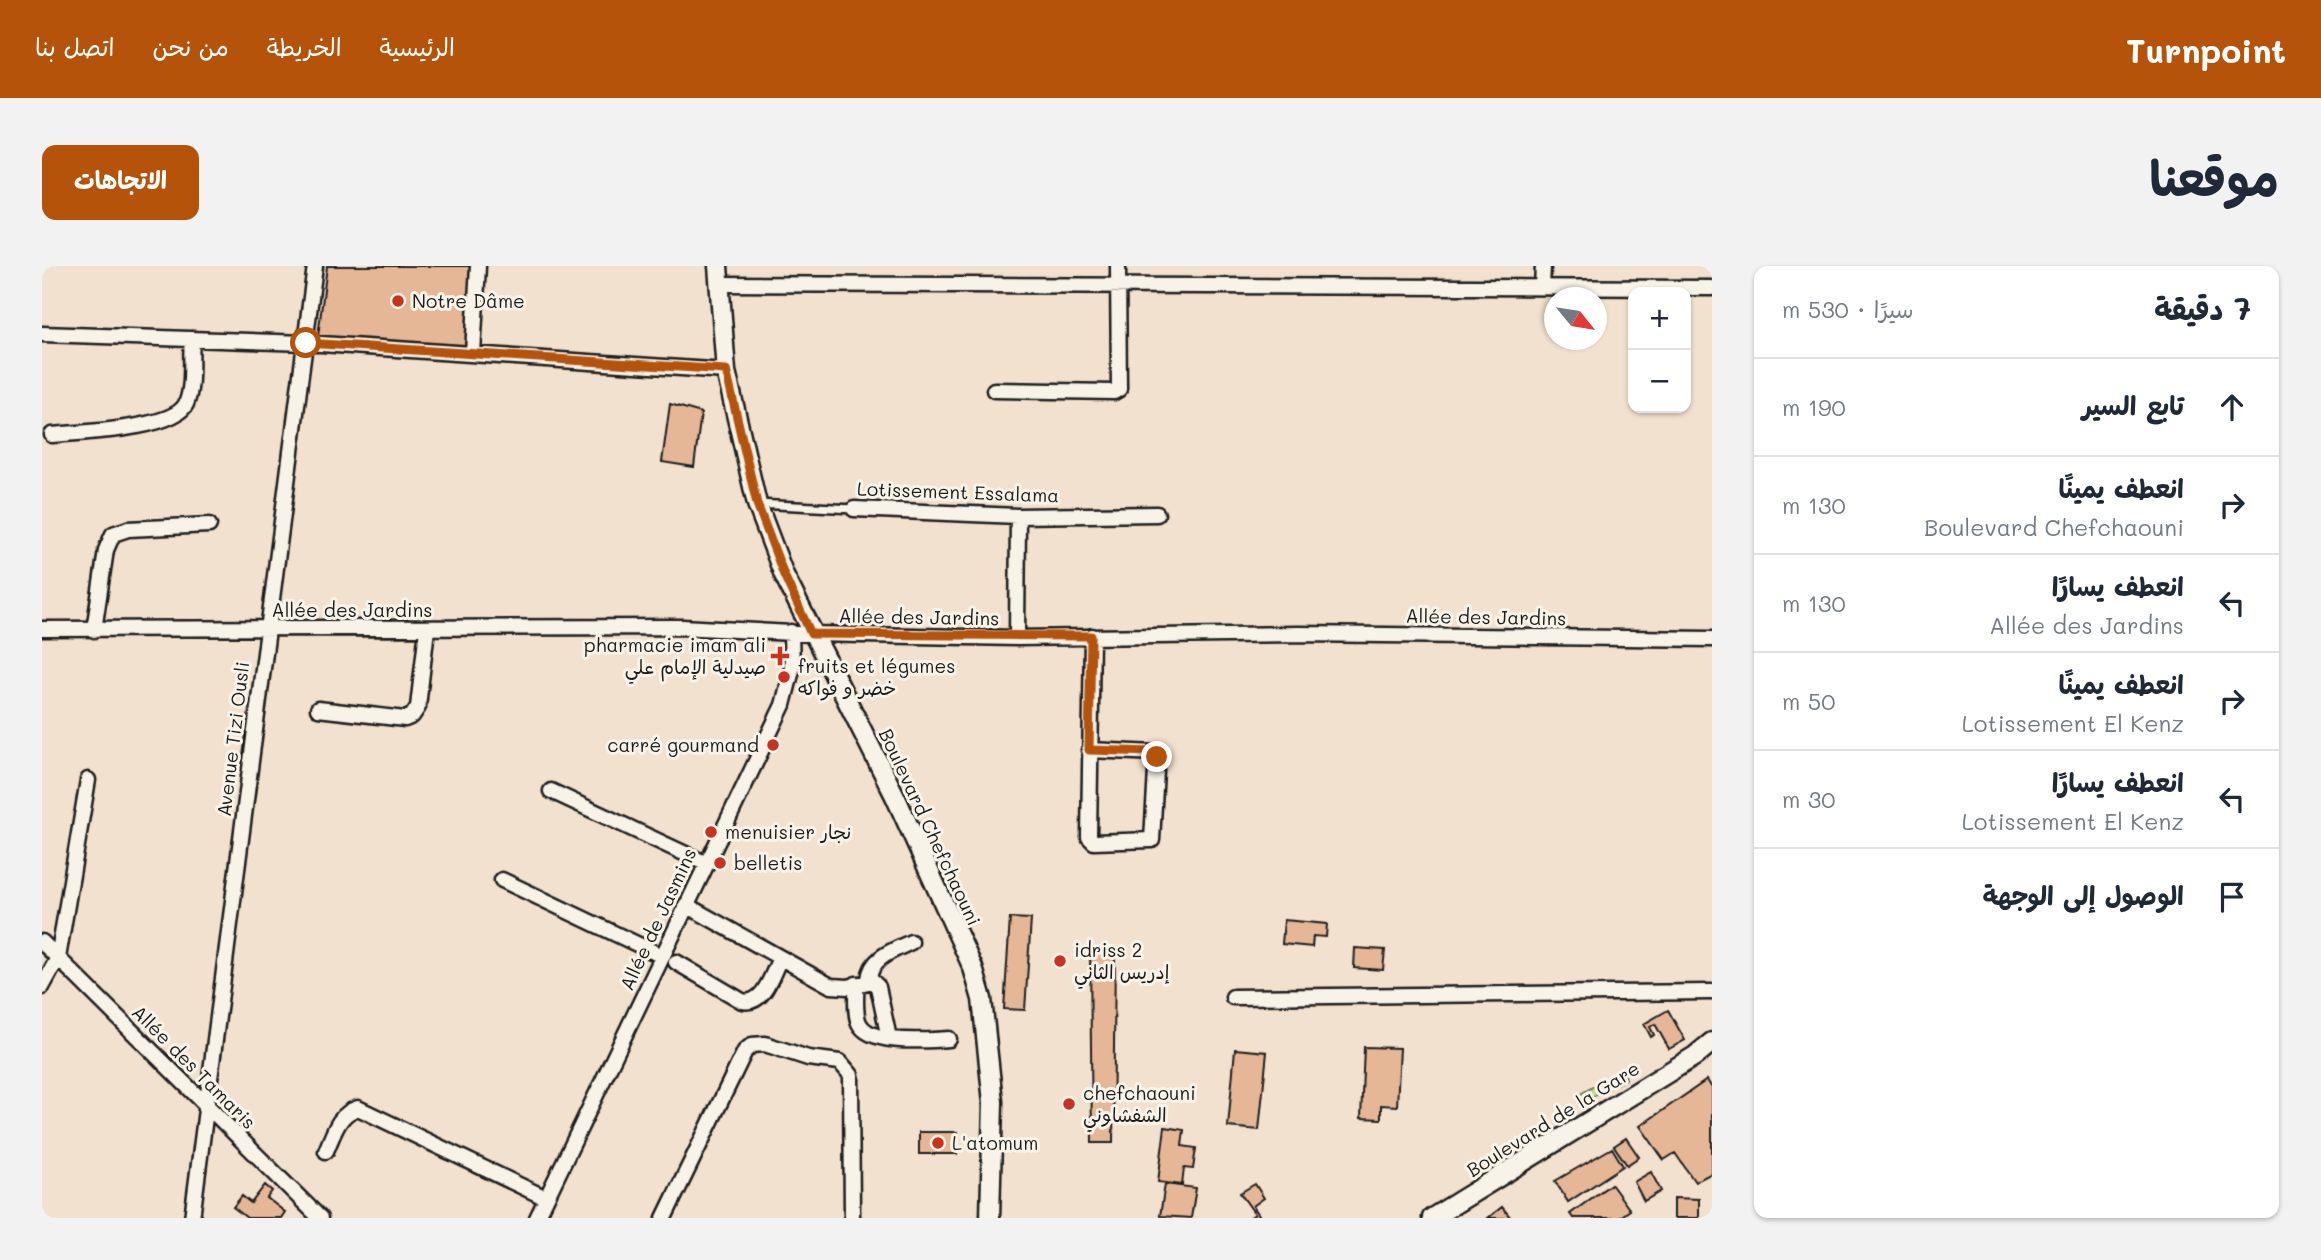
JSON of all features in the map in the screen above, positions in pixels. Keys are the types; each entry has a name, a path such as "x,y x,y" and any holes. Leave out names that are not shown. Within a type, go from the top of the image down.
{"street":[{"name":"Avenue Tizi Ousli","path":"192,1218 315,266"},
{"path":"473,353 478,266"},
{"path":"994,390 1114,392 1119,389 1118,266"},
{"path":"1542,287 1543,266"},
{"path":"719,275 1118,285 1712,288"},
{"name":"Boulevard Chefchaouni","path":"719,275 726,370 757,504 784,575 811,634 895,796 973,968 982,999 993,1102 990,1218"},
{"path":"42,334 306,343 726,370"},
{"path":"52,435 136,425 174,416 183,408 188,396 191,339"},
{"name":"Lotissement Essalama","path":"854,509 1018,516 1157,514"},
{"path":"1017,638 1018,516"},
{"path":"94,630 106,550 113,534 128,529 209,525"},
{"name":"Allée des Jardins","path":"42,629 682,627 811,634 1017,638 1298,634 1712,639"},
{"path":"317,709 405,719 412,716 418,707 427,629"},
{"name":"Allée de Jasmins","path":"537,1218 783,705 792,670 791,632"},
{"path":"1089,750 1157,753 1152,841 1090,841 1089,750 1091,636"},
{"path":"42,987 58,958 88,780"},
{"path":"551,791 705,863"},
{"path":"502,880 662,956"},
{"path":"686,905 831,986 862,981 878,986 889,1038"},
{"name":"Allée des Tamaris","path":"42,942 320,1218"},
{"path":"911,942 878,959 862,981 857,1016 862,1027 870,1034 889,1038 949,1039"},
{"path":"676,962 742,1001 750,1002 760,998 780,958"},
{"path":"1234,997 1712,992"},
{"name":"Boulevard de la Gare","path":"1432,1218 1704,1054 1712,1042"},
{"path":"664,1218 745,1051 752,1045 765,1044 808,1058 840,1062 851,1075 852,1218"},
{"path":"326,1151 339,1121 348,1111 358,1108 546,1198"}],"lane":[{"name":"Lotissement Essalama","path":"757,504 854,509"}],"green space":[{"path":"1624,1069 1626,1079 1585,1101 1578,1101 1577,1096"}],"building":[{"name":"Notre Dâme","path":"327,266 475,266 469,349 318,336"},
{"path":"670,404 701,413 694,467 662,462"},
{"path":"1010,918 1031,919 1025,1010 1004,1009"},
{"path":"1284,920 1327,924 1326,937 1313,936 1312,947 1282,944"},
{"path":"1355,948 1385,950 1383,970 1354,968"},
{"path":"1090,952 1115,952 1113,1143 1092,1143"},
{"path":"1668,1010 1685,1040 1669,1049 1655,1024 1650,1027 1654,1035 1651,1037 1644,1024"},
{"path":"1364,1047 1400,1048 1397,1106 1381,1105 1381,1119 1361,1118"},
{"path":"1235,1049 1267,1052 1259,1130 1228,1127"},
{"path":"1707,1080 1712,1088 1712,1173 1695,1182 1675,1153 1664,1160 1640,1126"},
{"path":"1165,1127 1184,1130 1182,1146 1196,1148 1193,1169 1184,1168 1182,1185 1158,1182"},
{"name":"L'atomum","path":"919,1132 957,1132 957,1154 919,1154"},
{"path":"1626,1138 1639,1157 1627,1165 1614,1146"},
{"path":"1612,1148 1623,1166 1568,1202 1555,1181"},
{"path":"1651,1172 1661,1191 1644,1201 1634,1182"},
{"path":"1165,1184 1196,1188 1191,1218 1160,1216"},
{"path":"1255,1184 1264,1198 1253,1206 1261,1218 1249,1218 1255,1214 1240,1193"},
{"path":"1611,1184 1630,1210 1619,1218 1573,1218 1570,1214"},
{"path":"265,1185 272,1191 267,1198 285,1212 281,1218 247,1218 233,1207 242,1196 251,1203"},
{"path":"1674,1198 1699,1199 1699,1218 1674,1218"},
{"path":"1502,1207 1511,1218 1488,1218"}],"place":[{"name":"Notre Dâme","path":"398,301"},
{"name":"pharmacie imam ali صيدلية الإمام علي","path":"780,656"},
{"name":"fruits et légumes خضر و فواكه","path":"784,677"},
{"name":"carré gourmand","path":"773,745"},
{"name":"menuisier نجار","path":"711,832"},
{"name":"belletis","path":"720,863"},
{"name":"idriss 2 إدريس الثاني","path":"1060,961"},
{"name":"chefchaouni الشفشاوني","path":"1069,1104"},
{"name":"L'atomum","path":"938,1143"}],"route":[{"path":"306,343 726,370 757,504 784,575 811,634 1017,638 1091,636 1089,750 1153,752 1157,753 1157,757"}]}
